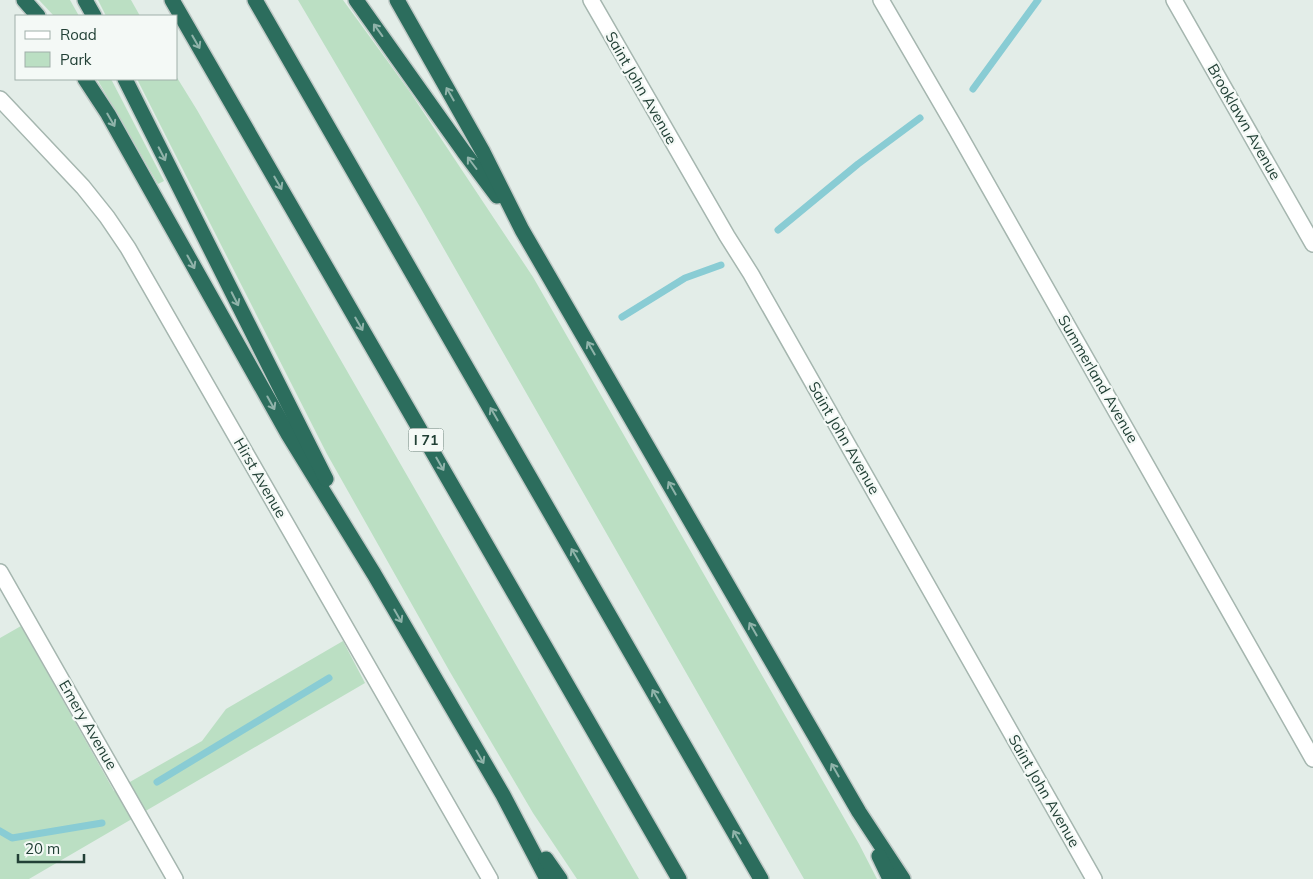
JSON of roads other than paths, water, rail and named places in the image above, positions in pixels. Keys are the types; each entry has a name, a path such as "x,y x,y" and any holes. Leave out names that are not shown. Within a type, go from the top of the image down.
{"highway":[{"path":"24,0 37,15"},
{"path":"85,0 93,15"},
{"name":"I 71","path":"172,0 679,879"},
{"path":"255,0 761,879"},
{"path":"356,0 522,230"},
{"path":"396,0 483,152 522,230 859,812 903,879"},
{"path":"86,80 108,114 288,434 374,574 503,795 547,879"},
{"path":"126,80 374,574"},
{"path":"503,795 560,879"},
{"path":"859,812 890,879"}],"street":[{"name":"Saint John Avenue","path":"591,0 727,236 751,274 1094,879"},
{"name":"Summerland Avenue","path":"881,0 1313,759"},
{"name":"Brooklawn Avenue","path":"1174,0 1313,244"},
{"name":"Hirst Avenue","path":"0,99 83,187 107,216 128,248 490,879"},
{"name":"Emery Avenue","path":"0,572 175,879"}],"waterway":[{"path":"973,89 1038,0"},
{"path":"778,230 858,164 920,118"},
{"path":"622,317 685,278 721,265"},
{"path":"157,782 329,678"},
{"path":"0,831 12,838 102,823"}]}
